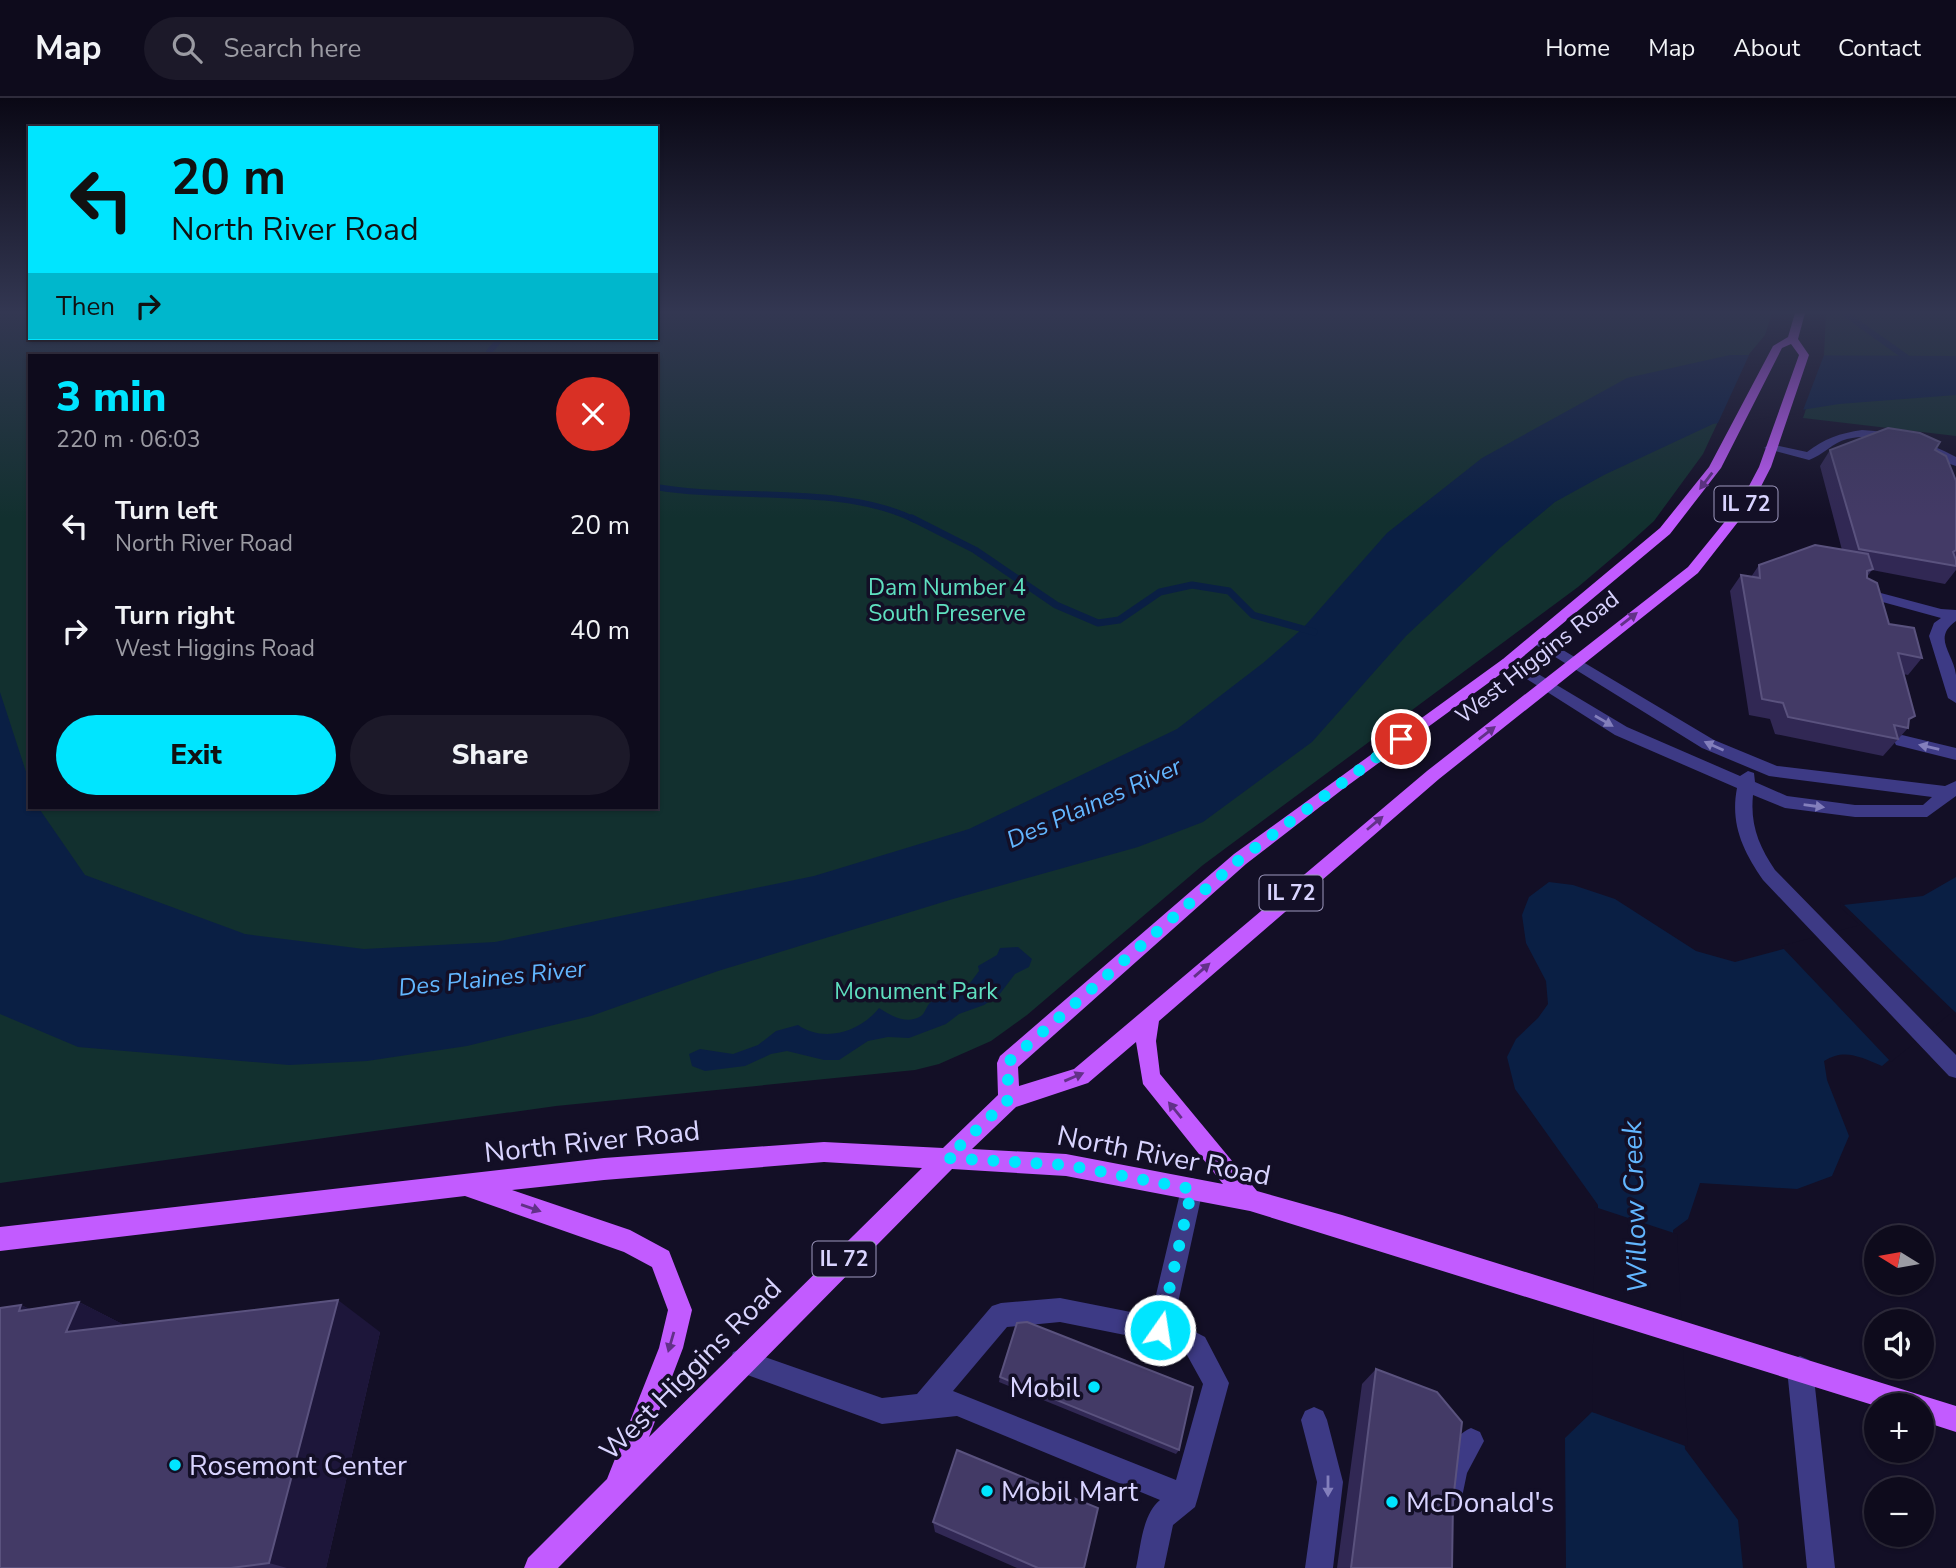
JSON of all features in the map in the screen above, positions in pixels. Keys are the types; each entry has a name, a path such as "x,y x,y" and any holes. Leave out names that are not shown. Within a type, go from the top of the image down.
{"main road":[{"name":"West Higgins Road","path":"1009,1099 1007,1063 1108,973 1251,851 1337,785 1508,662 1665,531 1715,468 1761,382"},
{"name":"West Higgins Road","path":"538,1568 742,1361 1009,1099 1081,1076 1150,1014 1433,775 1693,570 1745,504 1770,448 1794,382"},
{"path":"1150,1014 1146,1041 1150,1077 1250,1200"},
{"name":"North River Road","path":"0,1238 604,1168 824,1152 1066,1165 1250,1200 1876,1393"},
{"path":"467,1185 629,1242 661,1259 680,1310 671,1348 617,1486"},
{"path":"1934,1412 1956,1419"}],"street":[{"path":"1770,448 1809,456 1822,442 1859,433 1910,440 1956,462"},
{"path":"1931,466 1956,470"},
{"path":"1864,597 1904,611 1917,609 1954,615"},
{"path":"1954,615 1938,626 1936,636 1956,698"},
{"path":"1936,636 1956,640"},
{"path":"1536,639 1708,744 1775,772 1952,790"},
{"path":"1508,662 1621,731 1785,802 1856,811 1927,811 1952,790"},
{"path":"1902,741 1956,754"},
{"path":"1752,762 1742,813 1749,847 1769,875 1793,901 1956,1069"},
{"path":"1160,1330 1192,1189"},
{"path":"923,1407 1001,1315 1060,1310 1174,1333 1196,1346 1216,1383 1185,1497 1161,1517 1150,1568"},
{"path":"742,1361 882,1411 957,1403 1185,1497"},
{"path":"1800,1369 1821,1568"},
{"path":"1314,1420 1330,1482 1319,1568"},
{"path":"1452,1512 1454,1470 1471,1441"}],"green space":[{"name":"Dam Number 4 South Preserve","path":"0,382 28,382 28,809 658,809 658,382 1737,382 1703,454 1654,521 1624,548 1578,587 1203,865 1027,1015 991,1041 939,1064 915,1070 556,1106 0,1183"},
{"path":"1815,382 1956,382 1956,436 1803,418"}],"water":[{"name":"Des Plaines River","path":"1620,382 1956,382 1956,395 1839,404 1713,424 1604,475 1555,502 1500,548 1406,636 1312,742 1203,822 1138,847 953,899 718,971 591,1016 467,1046 367,1061 289,1065 78,1047 0,1014 0,692 28,778 28,809 39,809 85,875 245,934 364,949 495,942 814,876 969,829 1177,729 1263,663 1303,628 1387,533 1482,458"},
{"name":"Willow Creek","path":"1956,877 1956,1013 1950,1008 1882,1066 1846,1054 1824,1061 1827,1080 1849,1136 1832,1176 1797,1189 1700,1183 1688,1219 1673,1230 1685,1449 1738,1520 1743,1568 1566,1568 1565,1438 1592,1412 1597,1413 1598,1205 1515,1089 1507,1057 1516,1039 1548,1004 1546,981 1526,943 1522,915 1529,897 1549,882 1573,885 1615,899 1696,951 1735,962 1866,927 1843,905 1923,896"},
{"path":"1018,947 1032,959 1029,967 1015,974 999,995 984,1005 959,1014 946,1024 909,1038 888,1037 868,1041 839,1060 824,1060 787,1051 771,1054 745,1066 705,1071 692,1066 689,1054 700,1049 733,1054 758,1045 776,1031 798,1025 819,1033 841,1032 862,1023 879,1008 899,1018 916,1019 939,996 970,983 979,971 978,966 997,955 1000,948"}],"pier":[{"path":"1737,382 1814,382 1802,413 1717,425"},
{"path":"1841,902 1956,1013 1956,1017 1951,1013 1891,1062 1781,946 1860,925 1840,907"},
{"path":"1595,1207 1677,1234 1688,1447 1592,1412"}],"building":[{"path":"1888,428 1920,433 1940,442 1935,450 1946,456 1956,481 1956,550 1953,552 1956,566 1859,549 1830,450"},
{"path":"1815,545 1868,554 1873,569 1867,571 1867,578 1877,583 1889,624 1914,628 1922,658 1898,653 1915,716 1909,719 1908,728 1894,725 1898,739 1788,717 1783,703 1762,699 1741,575 1760,578 1759,565"},
{"name":"Rosemont Center","path":"338,1300 269,1563 231,1568 0,1568 0,1308 21,1305 19,1311 79,1302 66,1332"},
{"name":"Mobil","path":"1027,1322 1193,1387 1179,1450 1000,1377 1017,1323"},
{"name":"McDonald's","path":"1376,1369 1437,1392 1462,1422 1453,1501 1452,1568 1351,1568"},
{"name":"Mobil Mart","path":"957,1450 1098,1508 1084,1568 1038,1568 933,1522"}],"waterway":[{"path":"658,487 823,497 887,509 915,520"},
{"path":"912,518 975,550 1056,605 1098,623 1119,620 1160,592 1192,585 1229,591 1253,615 1314,632"}],"place":[{"name":"Mobil","path":"1094,1387"},
{"name":"Rosemont Center","path":"175,1465"},
{"name":"Mobil Mart","path":"987,1491"},
{"name":"McDonald's","path":"1392,1502"}],"route":[{"path":"1160,1330 1192,1189 1066,1165 947,1158 1009,1099 1007,1063 1240,859 1401,739"}],"park label":[{"name":"Monument Park","path":"916,991"}]}
